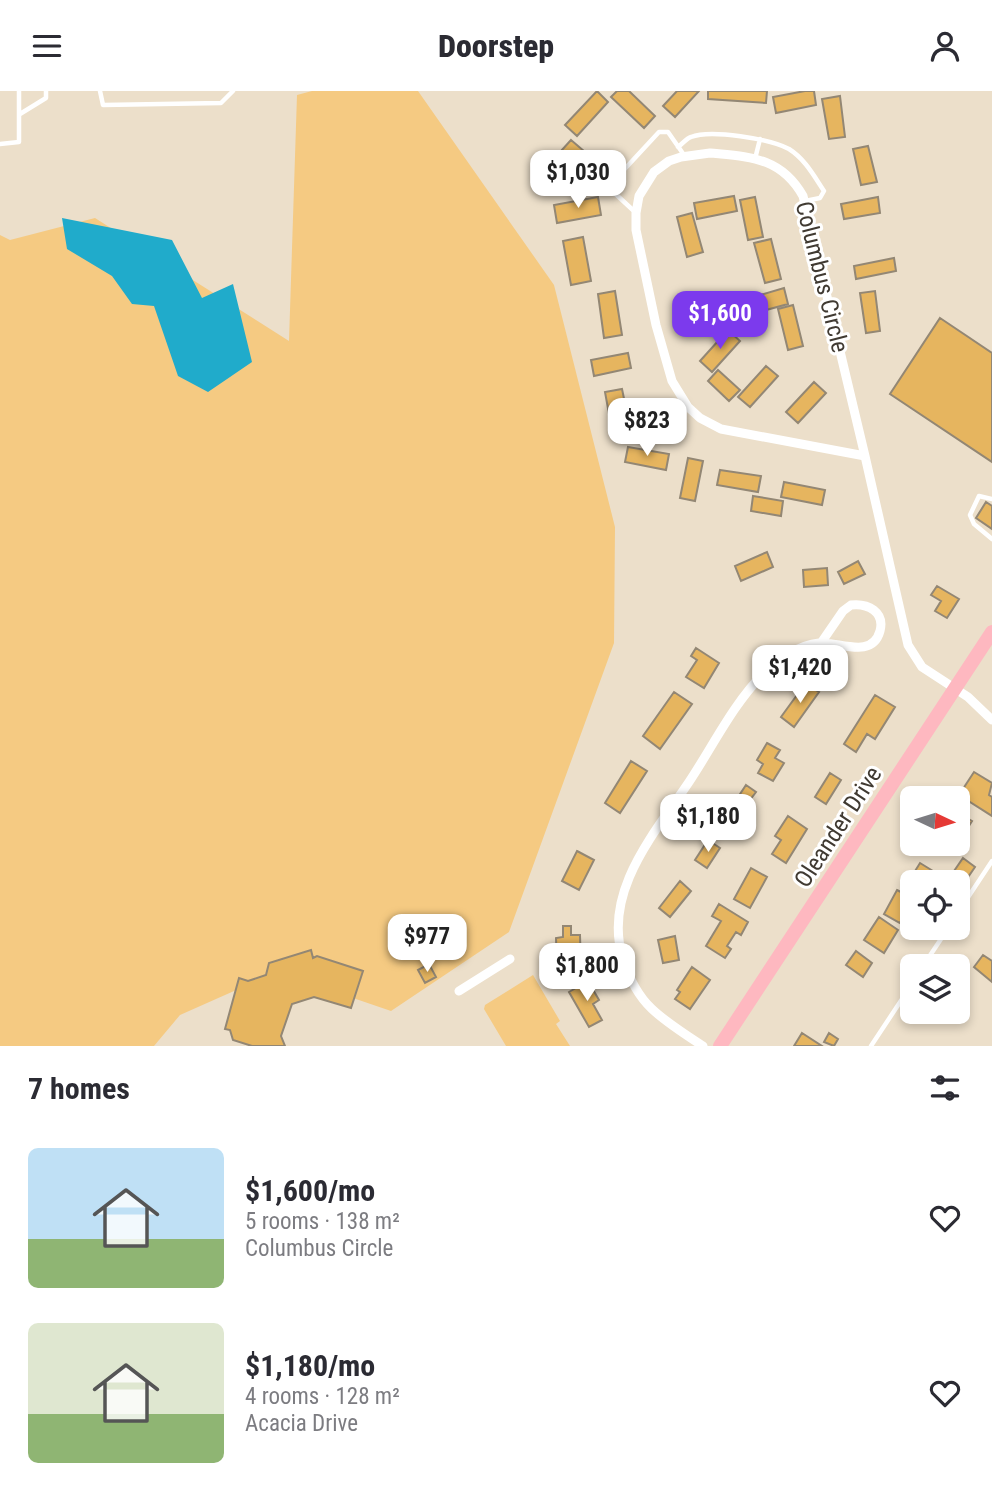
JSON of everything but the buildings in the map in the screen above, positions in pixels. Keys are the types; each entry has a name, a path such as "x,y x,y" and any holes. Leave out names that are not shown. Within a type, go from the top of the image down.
{"main road":[{"name":"Oleander Drive","path":"720,1046 992,632"}],"street":[{"name":"Columbus Circle","path":"865,456 757,438 721,429 700,418 679,396 667,368 637,238 636,213 639,196 654,172 669,161 710,153 755,159 775,165 796,184 805,201 865,456 908,645 922,667 975,702 992,720"},
{"path":"703,1046 652,1009 630,978 619,942 618,918 622,894 642,854 754,684 764,673 788,655 808,646 821,643 850,648 865,646 877,639 880,633 880,618 874,609 868,606 851,605 843,611 821,643"},
{"path":"460,991 510,959"}],"lane":[{"path":"0,144 19,142 19,91"},
{"path":"19,114 46,98 46,91"},
{"path":"100,91 103,105 221,103 233,91"},
{"path":"636,213 608,187 659,132 668,132 685,156"},
{"path":"678,147 691,137 710,134 760,139 788,149 807,164 824,191 820,198 805,201"},
{"path":"755,159 760,139"},
{"path":"992,499 979,496 970,515 974,524 992,539"},
{"path":"984,532 988,526"},
{"path":"970,894 992,861"},
{"path":"871,1046 900,1001"}],"shaded area":[{"path":"312,91 418,91 554,285 615,527 614,643 509,932 391,1011 277,972 180,1015 154,1046 0,1046 0,235 10,240 95,218 289,341 297,95"},
{"path":"533,975 560,1021 556,1024 570,1046 506,1046 484,1009 485,1005"}],"water":[{"path":"62,218 172,240 202,298 233,284 252,362 208,392 178,376 154,306 132,304 112,276 67,249"}]}
